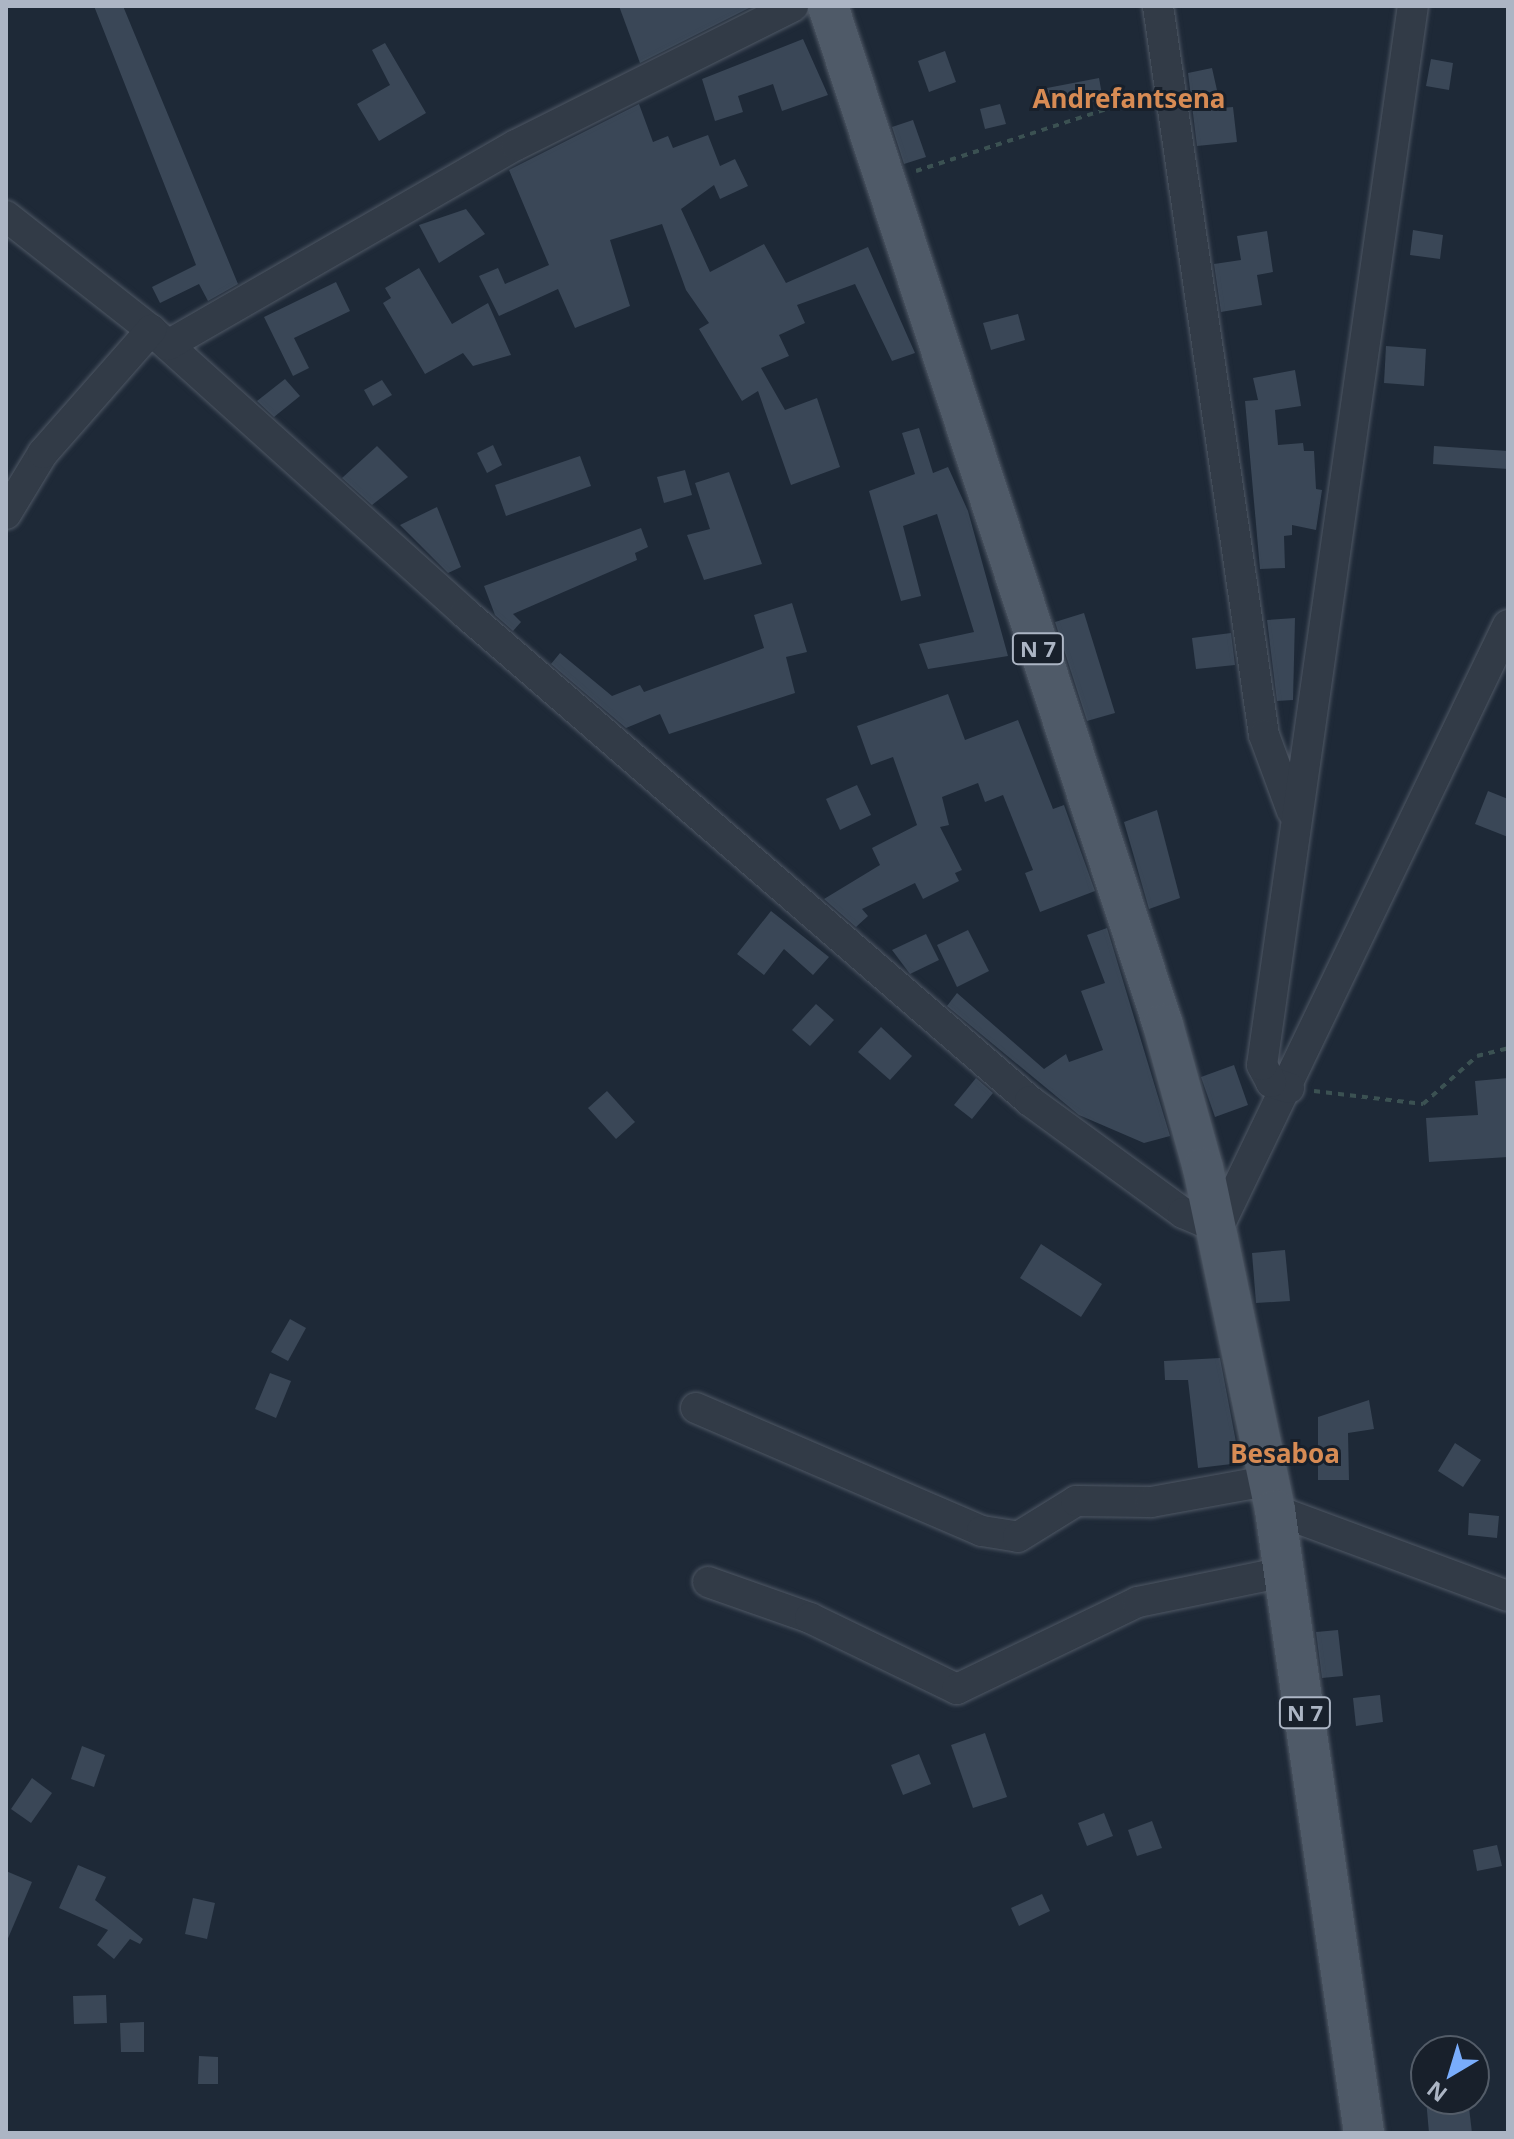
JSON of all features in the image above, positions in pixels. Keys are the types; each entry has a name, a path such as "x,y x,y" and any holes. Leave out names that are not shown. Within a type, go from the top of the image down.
{"main road":[{"name":"N 7","path":"828,6 883,183 1163,1025 1218,1228 1284,1572 1364,2133"}],"street":[{"path":"6,514 43,453 160,337 516,145 793,6"},
{"path":"1158,6 1168,90 1223,416 1264,735 1294,815"},
{"path":"1289,1088 1271,1082 1262,1065 1294,815 1413,6"},
{"path":"6,216 160,337 465,613 1030,1101 1183,1213 1218,1228 1289,1088 1508,625"},
{"path":"696,1408 982,1531 1018,1537 1076,1501 1151,1502 1271,1496 1508,1596"},
{"path":"708,1582 810,1618 957,1689 1138,1602 1284,1572"}],"path":[{"path":"883,183 1168,90"},
{"path":"1289,1088 1423,1104 1477,1056 1508,1048"}],"building":[{"path":"94,6 123,6 238,284 208,301 199,284 160,303 152,287 196,265"},
{"path":"619,6 753,6 640,63"},
{"path":"803,39 828,95 782,111 773,84 738,96 743,112 715,121 702,79"},
{"path":"385,43 426,113 379,141 357,104 390,85 372,50"},
{"path":"945,51 956,82 929,92 918,61"},
{"path":"1431,59 1453,63 1449,90 1426,86"},
{"path":"1212,68 1221,108 1233,107 1237,142 1197,146 1188,73"},
{"path":"1099,78 1103,100 1052,111 1047,88"},
{"path":"639,104 653,142 668,136 673,148 708,135 720,166 735,159 748,186 720,199 714,185 681,209 710,272 764,244 786,283 868,247 915,353 892,361 855,284 797,305 805,323 779,335 789,356 761,368 785,410 817,398 840,467 791,485 758,391 742,401 699,329 709,323 686,290 662,224 610,240 630,306 575,328 558,289 499,316 479,276 498,268 505,284 549,265 509,170"},
{"path":"1000,104 1006,124 985,129 980,109"},
{"path":"913,120 926,157 904,164 892,127"},
{"path":"466,209 485,234 439,263 419,225"},
{"path":"1413,230 1443,235 1440,259 1410,255"},
{"path":"1267,231 1273,272 1257,275 1262,305 1221,312 1214,264 1241,260 1237,236"},
{"path":"419,268 452,324 488,303 511,355 473,366 463,353 425,374 383,303 391,298 385,288"},
{"path":"336,282 350,311 294,338 309,368 293,376 264,317"},
{"path":"1018,314 1025,340 991,350 983,323"},
{"path":"1386,346 1426,349 1424,386 1384,383"},
{"path":"1295,370 1301,406 1275,410 1278,445 1303,443 1304,451 1314,451 1316,489 1322,490 1316,530 1292,525 1292,535 1284,536 1285,568 1260,569 1245,401 1258,400 1253,378"},
{"path":"285,379 300,396 274,417 257,401"},
{"path":"382,380 392,395 373,406 364,390"},
{"path":"919,428 933,473 948,467 968,511 1008,656 928,669 919,644 974,632 937,514 903,526 921,596 901,601 869,491 915,474 902,433"},
{"path":"493,445 502,465 487,473 477,453"},
{"path":"377,446 408,477 372,505 342,478"},
{"path":"1434,446 1508,451 1508,469 1433,464"},
{"path":"580,456 591,486 506,516 495,485"},
{"path":"685,470 692,495 664,503 657,477"},
{"path":"729,472 762,564 704,580 687,535 710,529 695,483"},
{"path":"437,507 461,567 448,573 400,525"},
{"path":"641,528 648,547 635,553 637,560 513,614 521,622 513,631 495,615 484,586"},
{"path":"792,603 807,652 786,657 795,693 669,734 660,714 626,728 551,664 560,653 612,696 640,685 644,692 764,648 754,615"},
{"path":"1084,613 1115,713 1087,721 1055,622"},
{"path":"1295,618 1293,700 1277,701 1267,620"},
{"path":"1231,633 1235,665 1196,669 1192,638"},
{"path":"948,694 965,740 1018,720 1053,809 1064,805 1095,891 1040,912 1025,873 1033,870 1003,795 985,802 978,783 942,797 949,825 940,827 962,870 955,873 959,881 923,899 915,883 862,909 868,916 856,927 824,899 880,865 872,848 917,825 893,757 871,765 857,726"},
{"path":"857,785 871,815 840,830 826,799"},
{"path":"1488,791 1508,799 1508,837 1475,824"},
{"path":"1157,810 1180,898 1149,909 1124,822"},
{"path":"771,911 829,957 813,975 784,949 764,975 737,954"},
{"path":"1107,928 1170,1136 1144,1143 1079,1115 947,1006 957,993 1044,1069 1066,1054 1069,1062 1103,1050 1081,991 1105,983 1087,935"},
{"path":"968,930 989,971 957,987 937,945"},
{"path":"926,934 939,960 910,974 892,950"},
{"path":"816,1004 834,1020 810,1046 792,1030"},
{"path":"881,1027 912,1056 890,1080 858,1052"},
{"path":"1234,1065 1248,1105 1215,1117 1201,1077"},
{"path":"976,1078 993,1093 972,1119 954,1105"},
{"path":"1508,1078 1508,1157 1429,1162 1426,1118 1478,1115 1475,1081"},
{"path":"607,1091 635,1122 616,1139 588,1108"},
{"path":"1041,1244 1102,1284 1081,1317 1020,1278"},
{"path":"1285,1250 1290,1301 1256,1303 1252,1253"},
{"path":"290,1319 306,1328 288,1361 271,1352"},
{"path":"1220,1358 1240,1463 1198,1468 1188,1380 1165,1380 1164,1361"},
{"path":"270,1373 291,1381 276,1418 255,1409"},
{"path":"1369,1400 1374,1429 1348,1433 1349,1480 1318,1480 1318,1417"},
{"path":"1455,1443 1481,1460 1463,1487 1438,1471"},
{"path":"1469,1513 1499,1516 1497,1538 1468,1535"},
{"path":"1338,1630 1343,1676 1322,1678 1316,1632"},
{"path":"1380,1695 1383,1722 1356,1726 1353,1698"},
{"path":"985,1733 1007,1797 973,1808 951,1745"},
{"path":"82,1746 105,1755 94,1787 71,1779"},
{"path":"919,1754 931,1784 903,1795 891,1765"},
{"path":"32,1778 52,1793 31,1823 11,1809"},
{"path":"1104,1813 1113,1836 1087,1846 1078,1823"},
{"path":"1152,1821 1162,1848 1137,1856 1128,1830"},
{"path":"1497,1845 1502,1866 1477,1871 1473,1850"},
{"path":"78,1865 106,1877 95,1900 143,1939 140,1944 130,1939 114,1959 97,1945 108,1930 59,1908"},
{"path":"6,1871 32,1882 6,1943"},
{"path":"1042,1894 1050,1911 1019,1926 1011,1908"},
{"path":"193,1898 215,1903 207,1939 185,1934"},
{"path":"106,1995 107,2023 74,2024 73,1996"},
{"path":"144,2022 144,2052 121,2052 120,2023"},
{"path":"199,2056 218,2057 218,2084 198,2084"},
{"path":"1427,2115 1470,2115 1472,2133 1429,2133"}],"district":[{"name":"Andrefantsena","path":"1129,99"},
{"name":"Besaboa","path":"1285,1454"}]}
